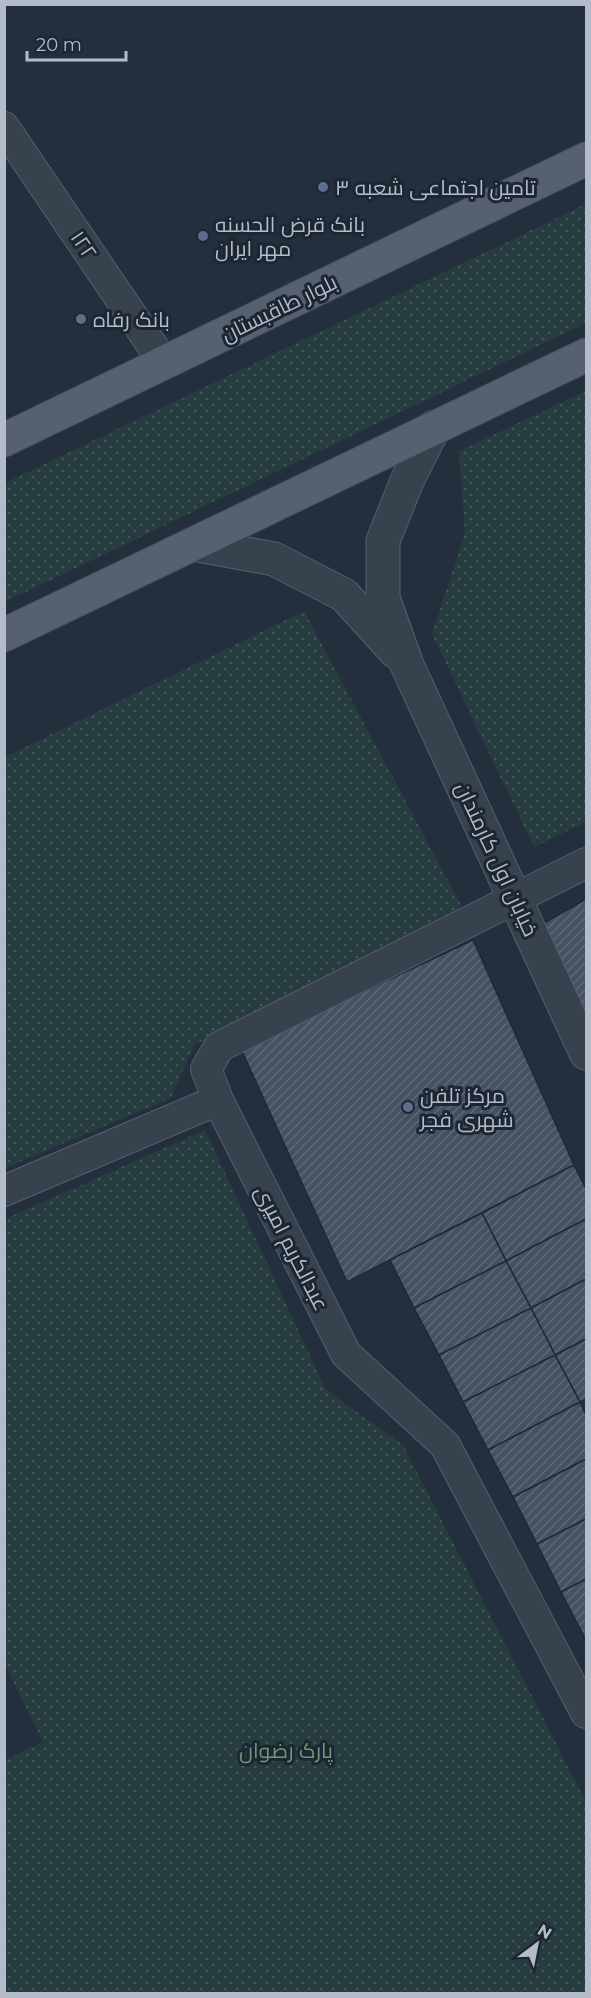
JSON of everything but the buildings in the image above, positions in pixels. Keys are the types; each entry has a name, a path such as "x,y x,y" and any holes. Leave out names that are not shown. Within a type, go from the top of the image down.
{"main road":[{"name":"بلوار طاقبستان","path":"4,440 586,159"},
{"path":"4,634 586,355"}],"street":[{"name":"۱۲۲","path":"4,127 164,363"},
{"path":"407,665 383,598 383,541 407,481 434,427"},
{"path":"193,544 274,559 344,595 407,665"},
{"name":"خیابان اول کارمندان","path":"407,665 586,1053"},
{"path":"515,898 586,863"},
{"name":"عبدالکریم امیری","path":"515,898 219,1047 206,1069 218,1100 346,1354 445,1445 586,1713"},
{"path":"4,1191 218,1100"}],"green space":[{"path":"586,204 586,323 5,602 5,483"},
{"path":"586,391 586,822 534,847 432,634 465,533 459,451"},
{"path":"304,611 462,907 194,1045 171,1098 5,1168 5,757"},
{"name":"پارک رضوان","path":"205,1130 326,1390 403,1445 586,1802 586,1993 5,1993 5,1760 43,1742 5,1665 5,1219"}],"place":[{"name":"تامین اجتماعی شعبه ۳","path":"323,187"},
{"name":"بانک قرض الحسنه مهر ایران","path":"203,236"},
{"name":"بانک رفاه","path":"81,319"},
{"name":"مرکز تلفن شهری فجر","path":"408,1107"}]}
